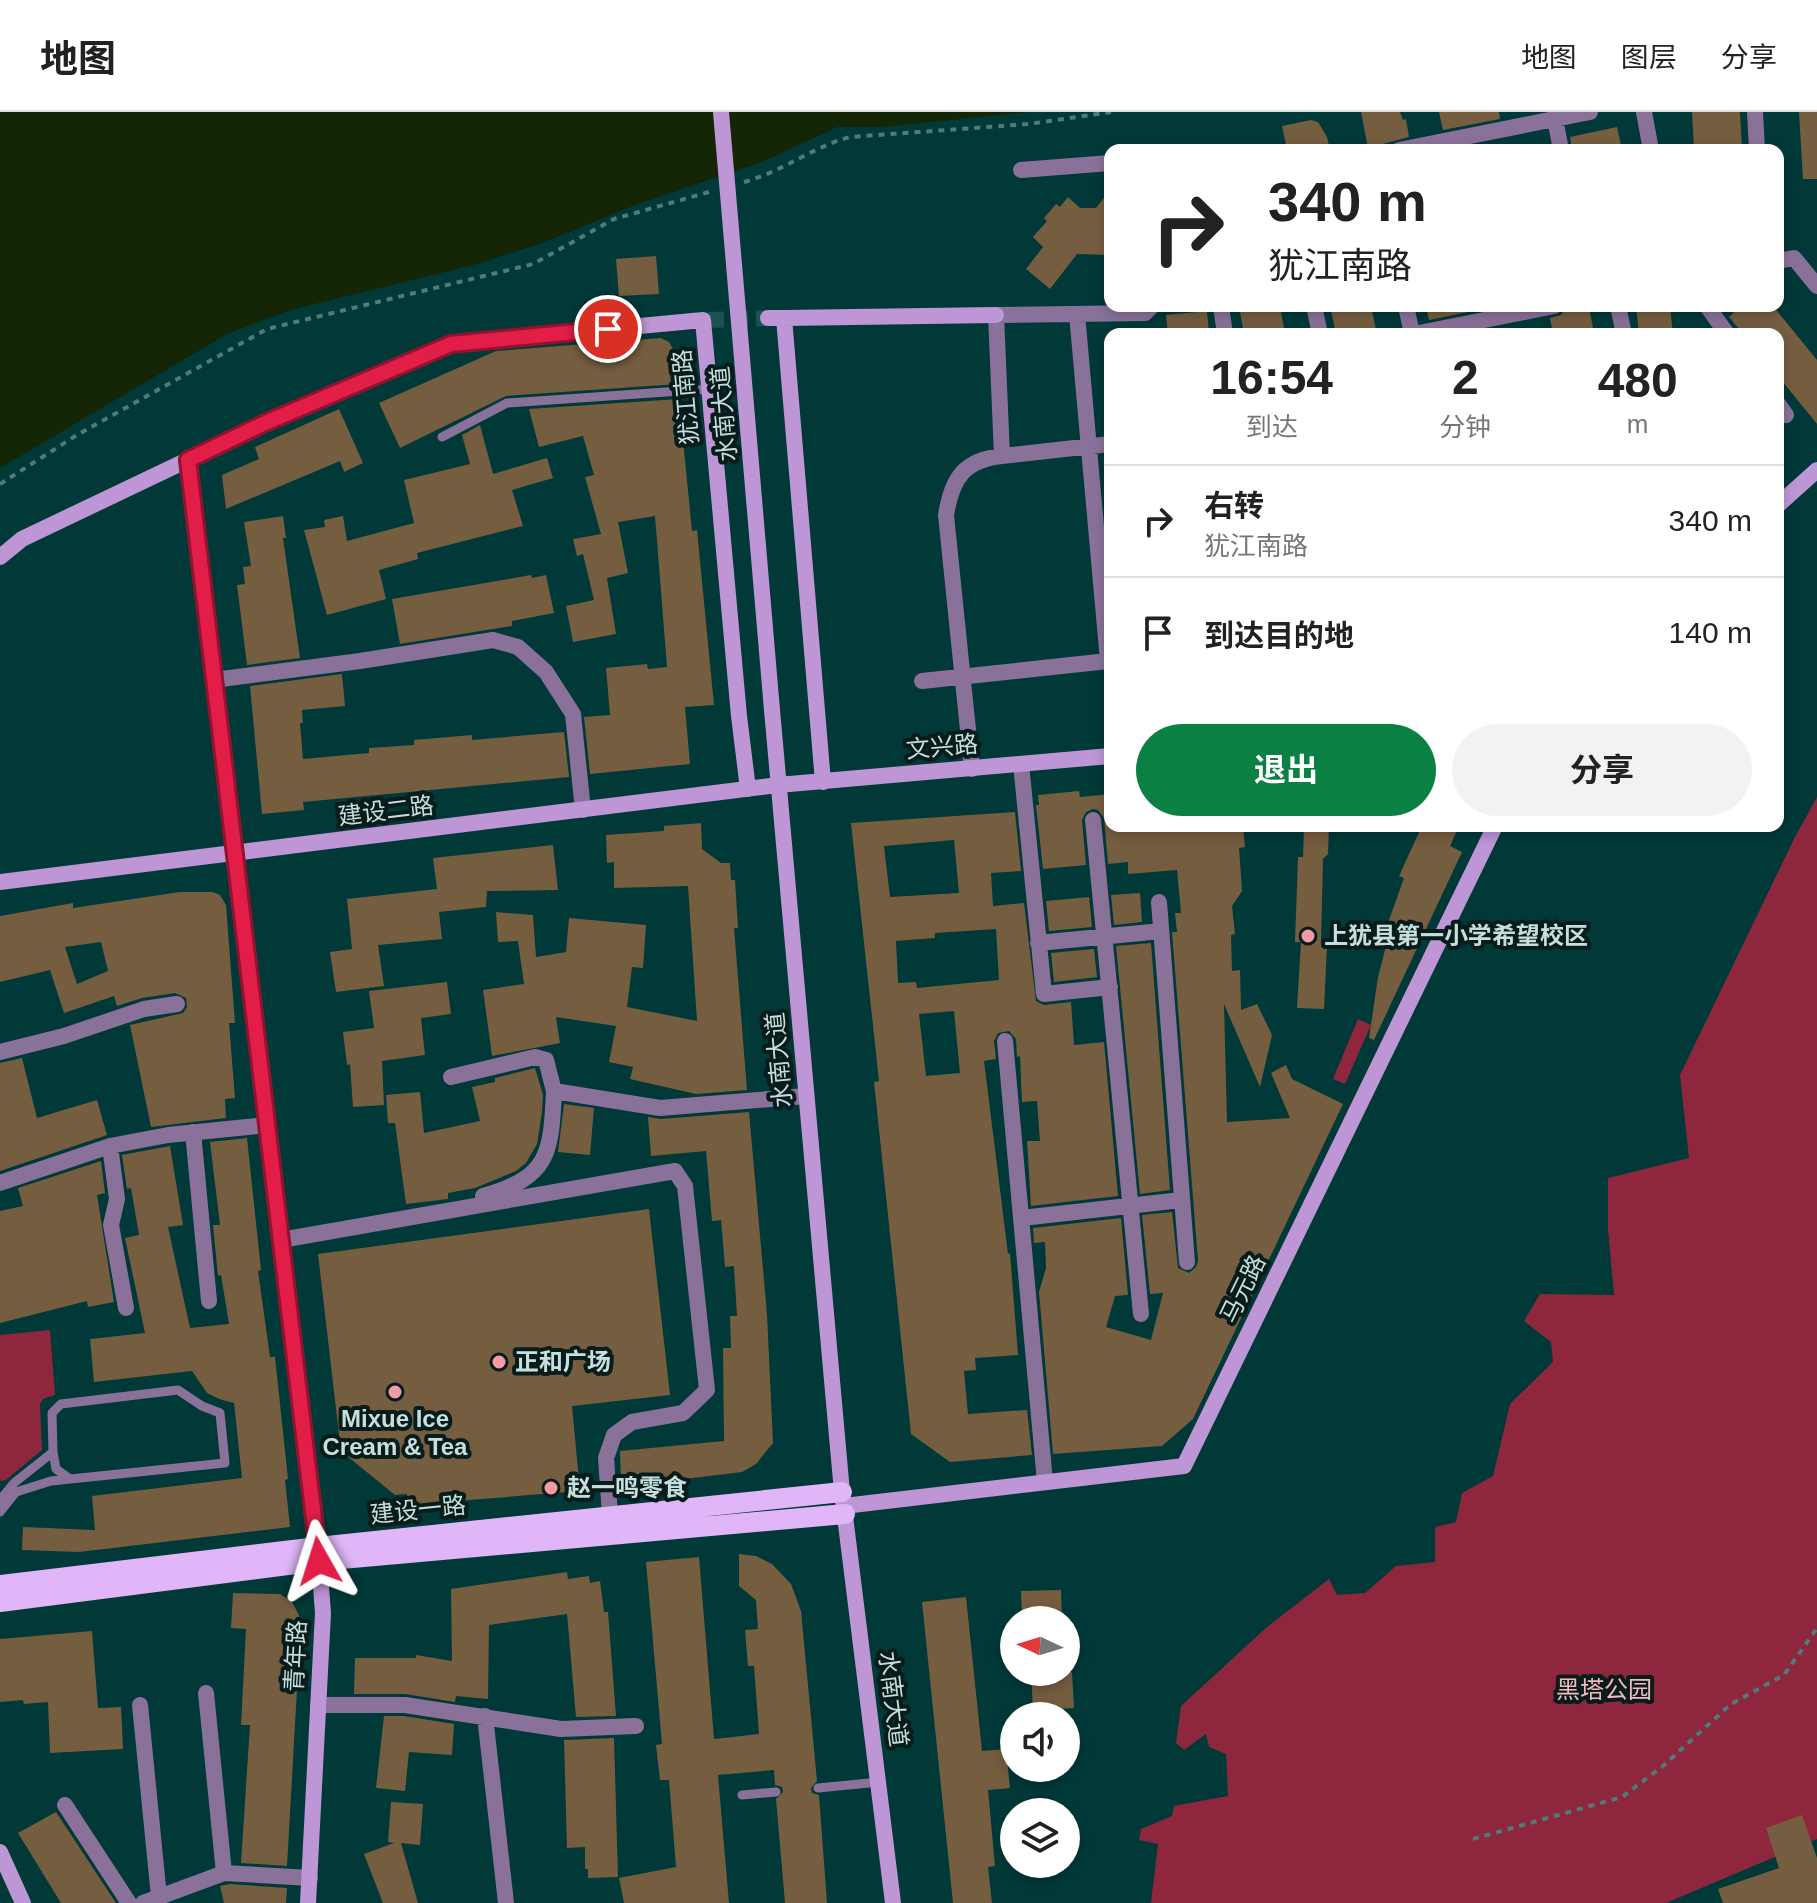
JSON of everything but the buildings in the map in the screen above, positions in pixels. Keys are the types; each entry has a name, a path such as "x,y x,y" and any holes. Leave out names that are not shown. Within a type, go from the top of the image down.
{"main road":[{"name":"建设一路","path":"0,1585 319,1554 610,1515 844,1504"},
{"path":"0,1602 319,1554 844,1504"}],"street":[{"name":"水南大道","path":"721,112 732,210 778,785 844,1504 893,1903"},
{"path":"1468,143 1590,112"},
{"path":"1644,112 1650,144"},
{"path":"1755,112 1757,144"},
{"path":"1555,119 1560,144"},
{"path":"1021,170 1104,163"},
{"path":"1784,260 1794,258 1817,286"},
{"path":"823,782 776,318 1146,312"},
{"path":"1436,328 1497,312"},
{"path":"1077,314 1104,607"},
{"path":"996,315 1002,456"},
{"name":"犹江南路","path":"0,557 22,539 265,423 451,344 706,320 709,389 748,789"},
{"path":"972,769 946,515 956,481 963,471 980,459 1104,445"},
{"name":"青年路","path":"188,460 319,1554 323,1613 308,1903"},
{"path":"1784,500 1817,470"},
{"path":"214,680 493,640 518,647 546,672 573,714 583,810"},
{"path":"922,681 1104,662"},
{"name":"文兴路","path":"778,785 1104,757"},
{"path":"1021,764 1044,994 1110,987"},
{"name":"建设二路","path":"0,882 778,785"},
{"path":"1093,820 1141,1314"},
{"name":"马元路","path":"844,1504 1184,1466 1492,832"},
{"path":"1159,902 1187,1262"},
{"path":"1038,943 1161,931"},
{"path":"0,1052 64,1036 144,1009 177,1004"},
{"path":"1005,1041 1045,1482"},
{"path":"413,1217 523,1182 536,1171 549,1142 554,1091 546,1060 535,1057 451,1077"},
{"path":"554,1091 660,1108 806,1096"},
{"path":"0,1183 110,1146 193,1132 267,1125"},
{"path":"193,1132 209,1301"},
{"path":"110,1146 117,1199 111,1225 126,1308"},
{"path":"281,1240 675,1171 685,1186 707,1390 683,1413 632,1422 614,1435 606,1458 610,1515"},
{"path":"1022,1218 1181,1200"},
{"path":"206,1693 224,1873"},
{"path":"140,1705 159,1897"},
{"path":"318,1705 405,1705 561,1729 636,1726"},
{"path":"485,1716 506,1903"},
{"path":"65,1805 129,1903"},
{"path":"0,1852 23,1903"},
{"path":"143,1903 224,1873 310,1878"}],"lane":[{"path":"442,437 507,403 709,389"},
{"path":"0,1512 16,1492 51,1481 225,1463 220,1413 202,1406 178,1390 61,1404 52,1413 53,1452 56,1469 70,1479"},
{"path":"0,1500 14,1483 53,1452"},
{"path":"818,1788 879,1782"},
{"path":"742,1795 776,1792"}],"path":[{"path":"733,185 762,177 828,143 850,137 1029,124 1111,112"},
{"path":"0,484 77,435 267,329 533,264 614,219 719,189"},
{"path":"1473,1839 1622,1797 1663,1766 1731,1704 1784,1675 1817,1628"}],"green space":[{"name":"黑塔公园","path":"1817,797 1817,1839 1666,1903 1151,1903 1158,1844 1139,1840 1141,1829 1172,1816 1174,1806 1228,1796 1226,1754 1209,1747 1206,1734 1184,1750 1176,1743 1181,1706 1267,1627 1329,1579 1337,1595 1365,1593 1396,1566 1435,1562 1435,1527 1456,1522 1462,1493 1493,1476 1510,1404 1553,1362 1551,1342 1524,1321 1540,1294 1614,1295 1608,1229 1608,1178 1689,1158 1680,1075"},
{"path":"1358,1019 1371,1025 1345,1084 1333,1079"},
{"path":"50,1330 55,1395 43,1399 40,1404 42,1450 6,1480 0,1481 0,1335"}],"shaded area":[{"path":"0,112 1028,112 882,127 837,127 762,162 635,205 545,242 474,265 294,309 229,333 0,468"}],"tunnel":[{"path":"708,320 768,318"}],"place":[{"name":"上犹县第一小学希望校区","path":"1308,936"},
{"name":"正和广场","path":"499,1362"},
{"name":"Mixue Ice Cream & Tea","path":"395,1392"},
{"name":"赵一鸣零食","path":"551,1488"}],"route":[{"path":"319,1561 188,460 265,423 451,344 608,329"}]}
